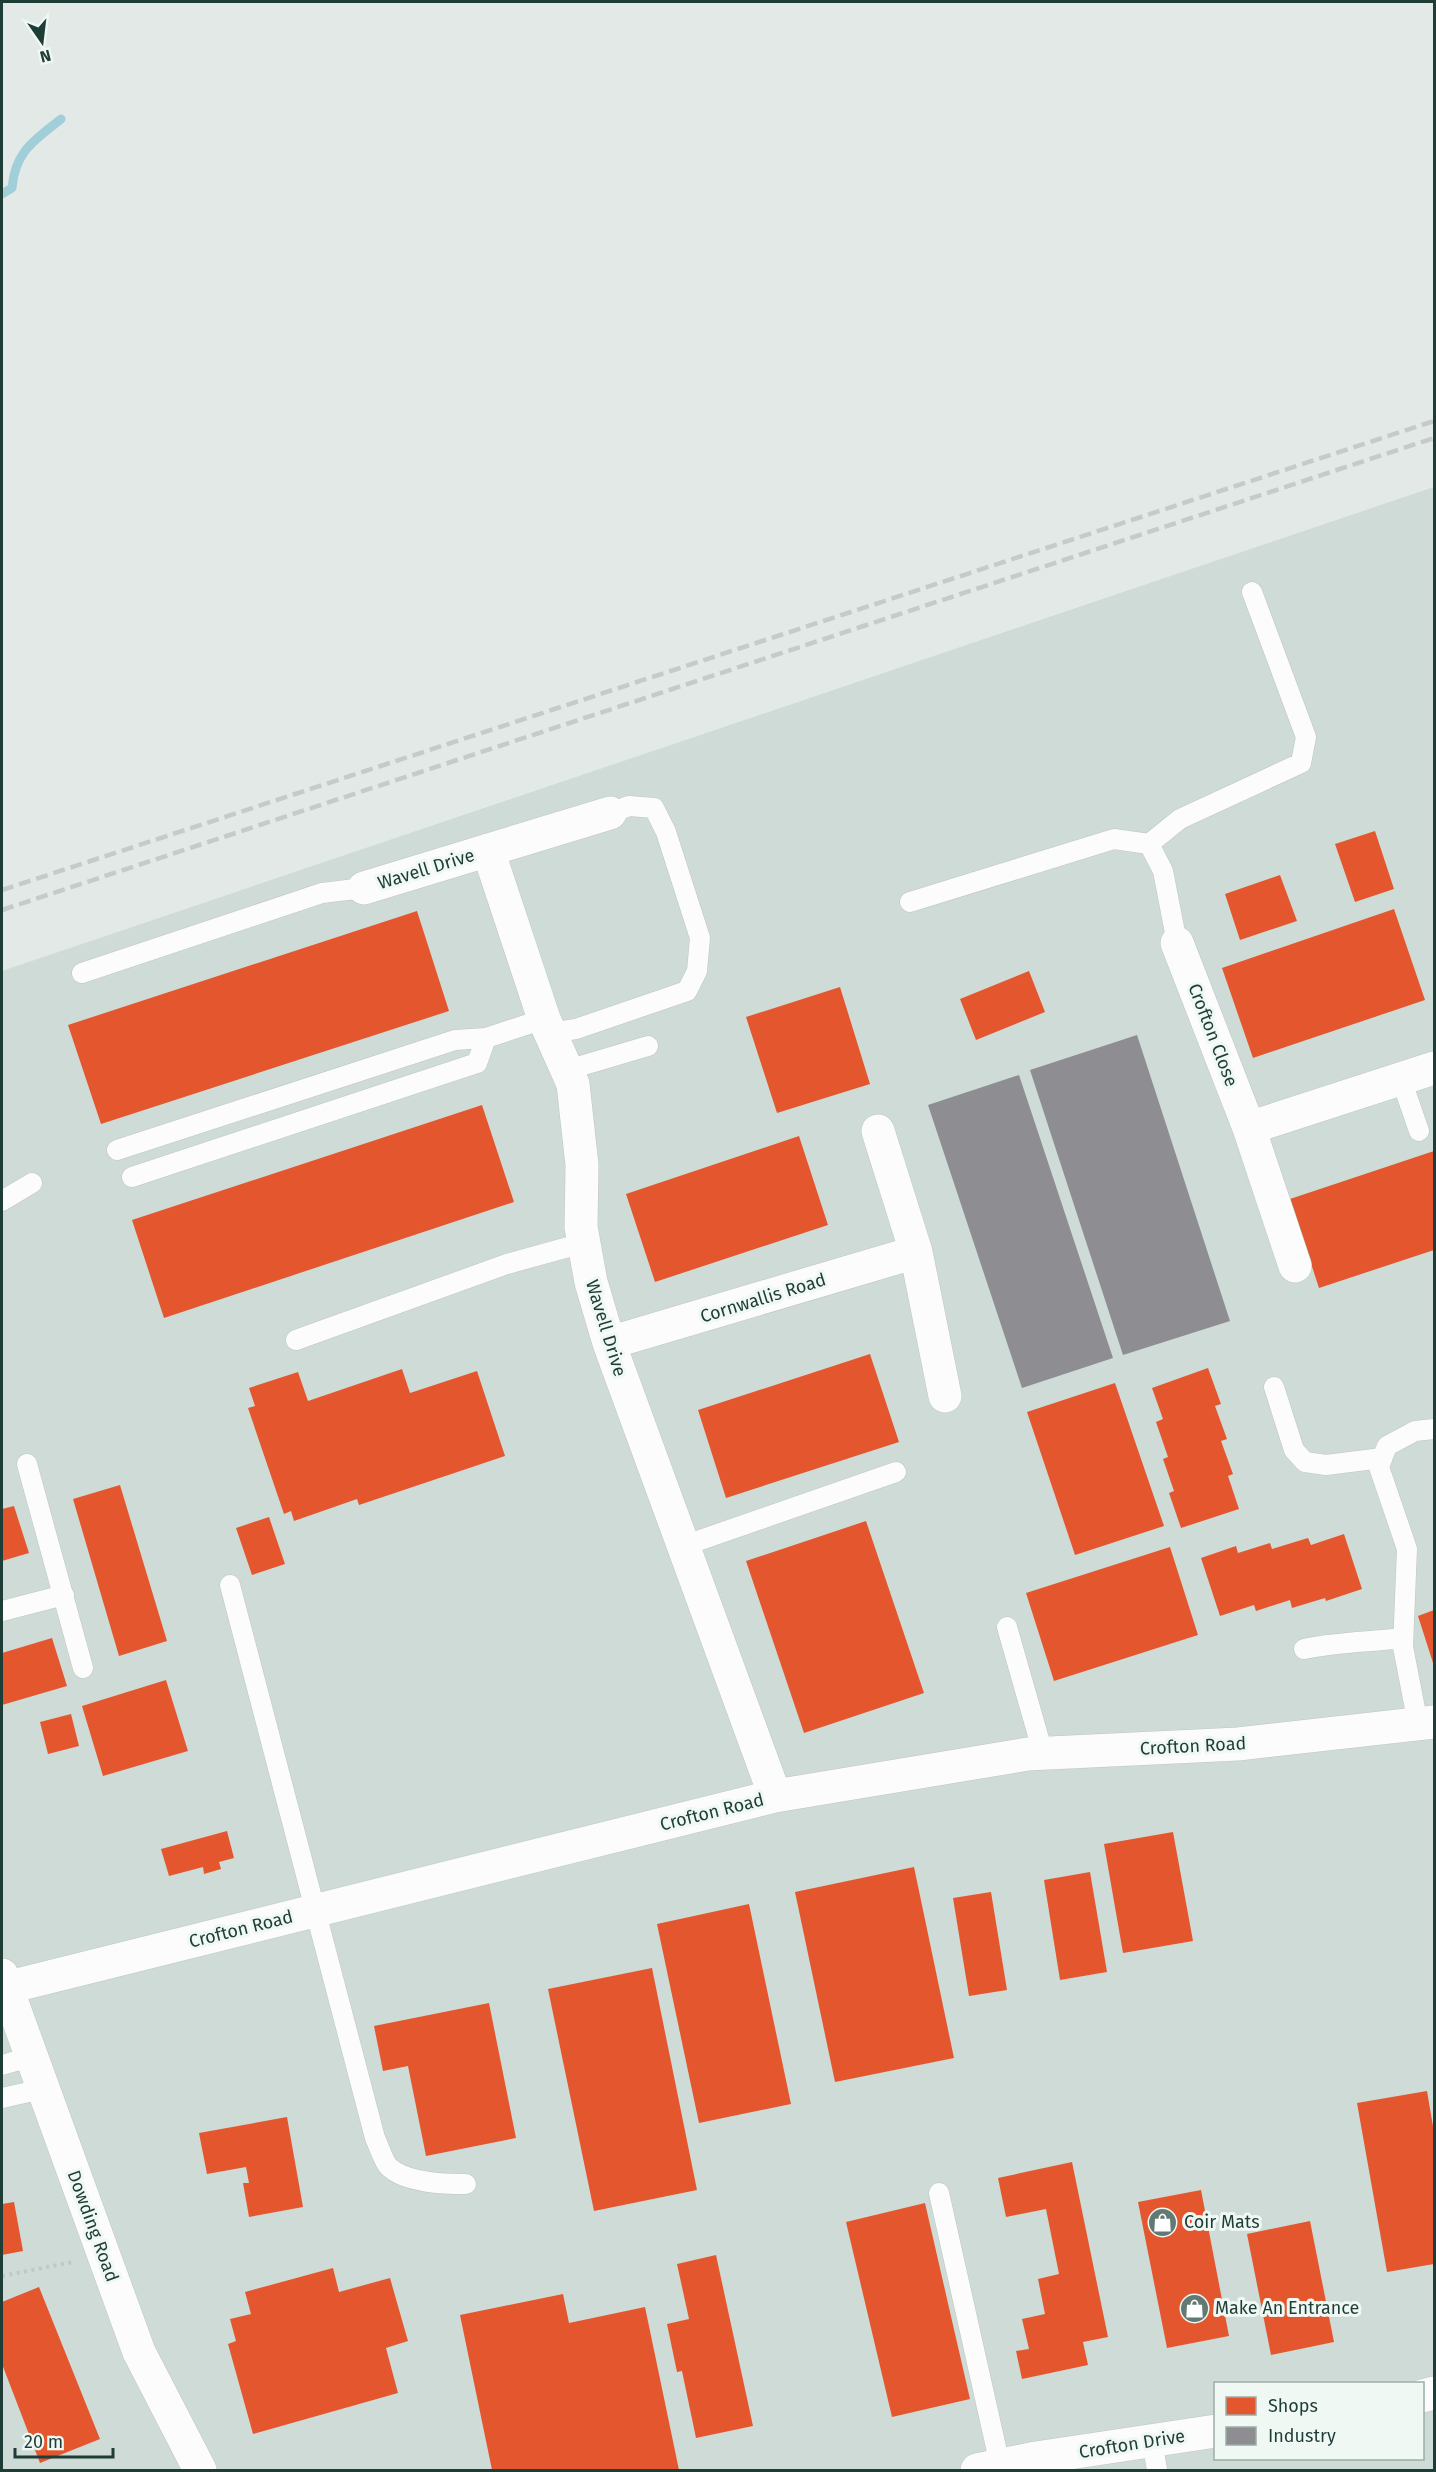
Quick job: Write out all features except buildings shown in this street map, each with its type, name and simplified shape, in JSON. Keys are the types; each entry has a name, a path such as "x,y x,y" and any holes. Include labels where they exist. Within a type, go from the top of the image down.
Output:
{"street":[{"name":"Wavell Drive","path":"364,888 609,813"},
{"name":"Wavell Drive","path":"488,850 547,1026 573,1083 582,1165 583,1243 591,1282 609,1343 776,1796"},
{"name":"Crofton Close","path":"1178,943 1249,1128 1296,1266"},
{"path":"1249,1128 1434,1068"},
{"path":"878,1131 916,1252 945,1396"},
{"name":"Cornwallis Road","path":"609,1343 916,1252"},
{"name":"Crofton Road","path":"3,1982 316,1910 776,1796 1043,1753 1238,1744 1426,1723"},
{"name":"Dowding Road","path":"3,1982 16,2061 42,2089 139,2352 200,2470"},
{"name":"Crofton Drive","path":"989,2468 1155,2455 1214,2431"}],"lane":[{"path":"910,902 1114,839 1149,844 1180,819 1301,763 1306,737 1252,592"},
{"path":"117,1150 455,1040 486,1038 547,1026 576,1029 687,992 697,971 700,938 666,832 654,808 629,806 609,813"},
{"path":"1149,844 1162,871 1178,943"},
{"path":"82,973 322,893 364,888"},
{"path":"132,1177 477,1063 486,1038"},
{"path":"567,1071 648,1046"},
{"path":"1401,1079 1419,1131"},
{"path":"2,1201 32,1183"},
{"path":"296,1340 507,1264 583,1243"},
{"path":"1274,1387 1294,1450 1305,1462 1326,1464 1383,1458"},
{"path":"1426,1723 1402,1647 1407,1549 1379,1467 1387,1446 1415,1431 1434,1429"},
{"path":"27,1464 83,1668"},
{"path":"683,1546 896,1472"},
{"path":"230,1585 375,2138 389,2167 408,2177 438,2184 466,2184"},
{"path":"2,1611 64,1595"},
{"path":"1007,1627 1043,1753"},
{"path":"1304,1649 1334,1643 1367,1643 1403,1638"},
{"path":"2,2098 42,2089"},
{"path":"939,2193 989,2468"}],"path":[{"path":"2,2276 104,2256"}],"shaded area":[{"path":"1434,487 1434,2470 2,2470 2,971"}],"waterway":[{"path":"2,194 12,188 17,165 22,155 43,133 61,119"}],"railway":[{"path":"2,890 1434,421"},
{"path":"2,910 1434,438"}],"place":[{"name":"Coir Mats","path":"1163,2222"},
{"name":"Make An Entrance","path":"1194,2308"}]}
